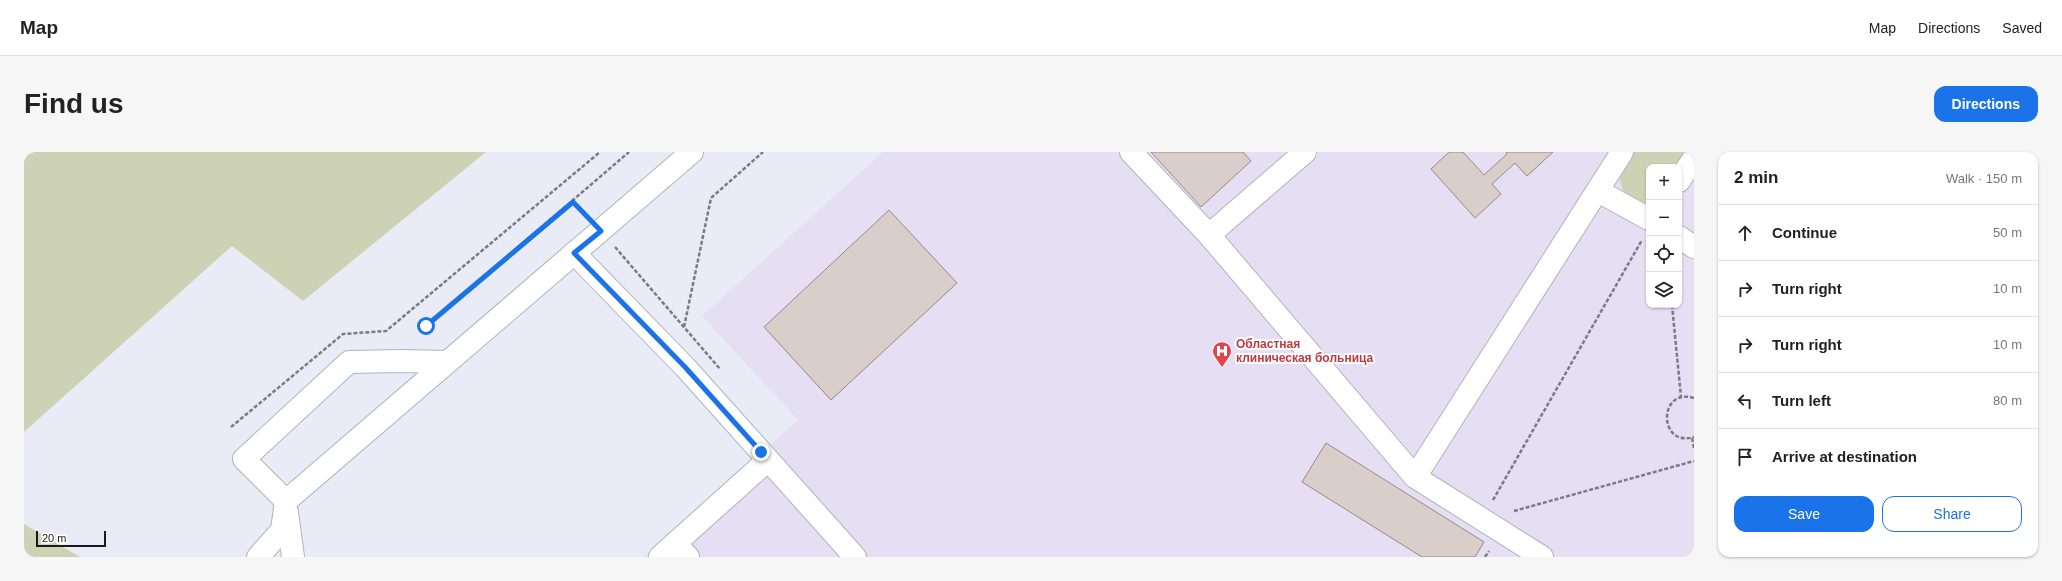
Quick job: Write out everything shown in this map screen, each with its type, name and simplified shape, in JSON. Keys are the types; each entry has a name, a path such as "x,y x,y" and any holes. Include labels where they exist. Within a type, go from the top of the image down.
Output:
{"street":[{"path":"258,557 282,530 286,501 692,152"},
{"path":"1130,152 1209,235 1415,477 1542,557"},
{"path":"1209,235 1305,152"},
{"path":"1415,477 1622,152"},
{"path":"1682,176 1694,158"},
{"path":"1598,191 1646,226"},
{"path":"1682,239 1694,247"},
{"path":"574,253 685,367 855,557"},
{"path":"293,557 286,501 244,459 349,362 447,362"},
{"path":"674,552 768,460"}],"path":[{"path":"231,427 343,334 386,332 600,152"},
{"path":"426,326 573,202 629,152"},
{"path":"684,327 711,198 763,152"},
{"path":"573,202 601,231 684,327 705,349"},
{"path":"1482,519 1646,229"},
{"path":"1672,308 1681,397"},
{"path":"1694,398 1681,397 1675,400 1668,409 1666,416 1668,425 1679,437 1693,438 1694,448"},
{"path":"1482,519 1694,461"}],"shaded area":[{"name":"Областная клиническая больница","path":"883,152 1694,152 1694,557 644,557 798,420 702,316"}],"green space":[{"path":"24,152 486,152 303,301 232,246 24,432"},
{"path":"1633,152 1689,152 1681,164 1646,164 1646,203 1632,199 1621,186 1621,174"},
{"path":"24,524 80,557 24,557"}],"building":[{"path":"1151,152 1243,152 1251,161 1201,207"},
{"path":"1449,152 1463,152 1484,175 1507,154 1506,152 1553,152 1527,176 1515,163 1492,184 1501,194 1475,218 1431,169"},
{"path":"889,210 957,283 831,400 764,327"},
{"path":"1326,443 1484,542 1475,557 1422,557 1302,482"}],"place":[{"name":"Областная клиническая больница","path":"1222,368"}],"route":[{"path":"426,326 573,202 601,231 574,253 685,367 761,452"}]}
